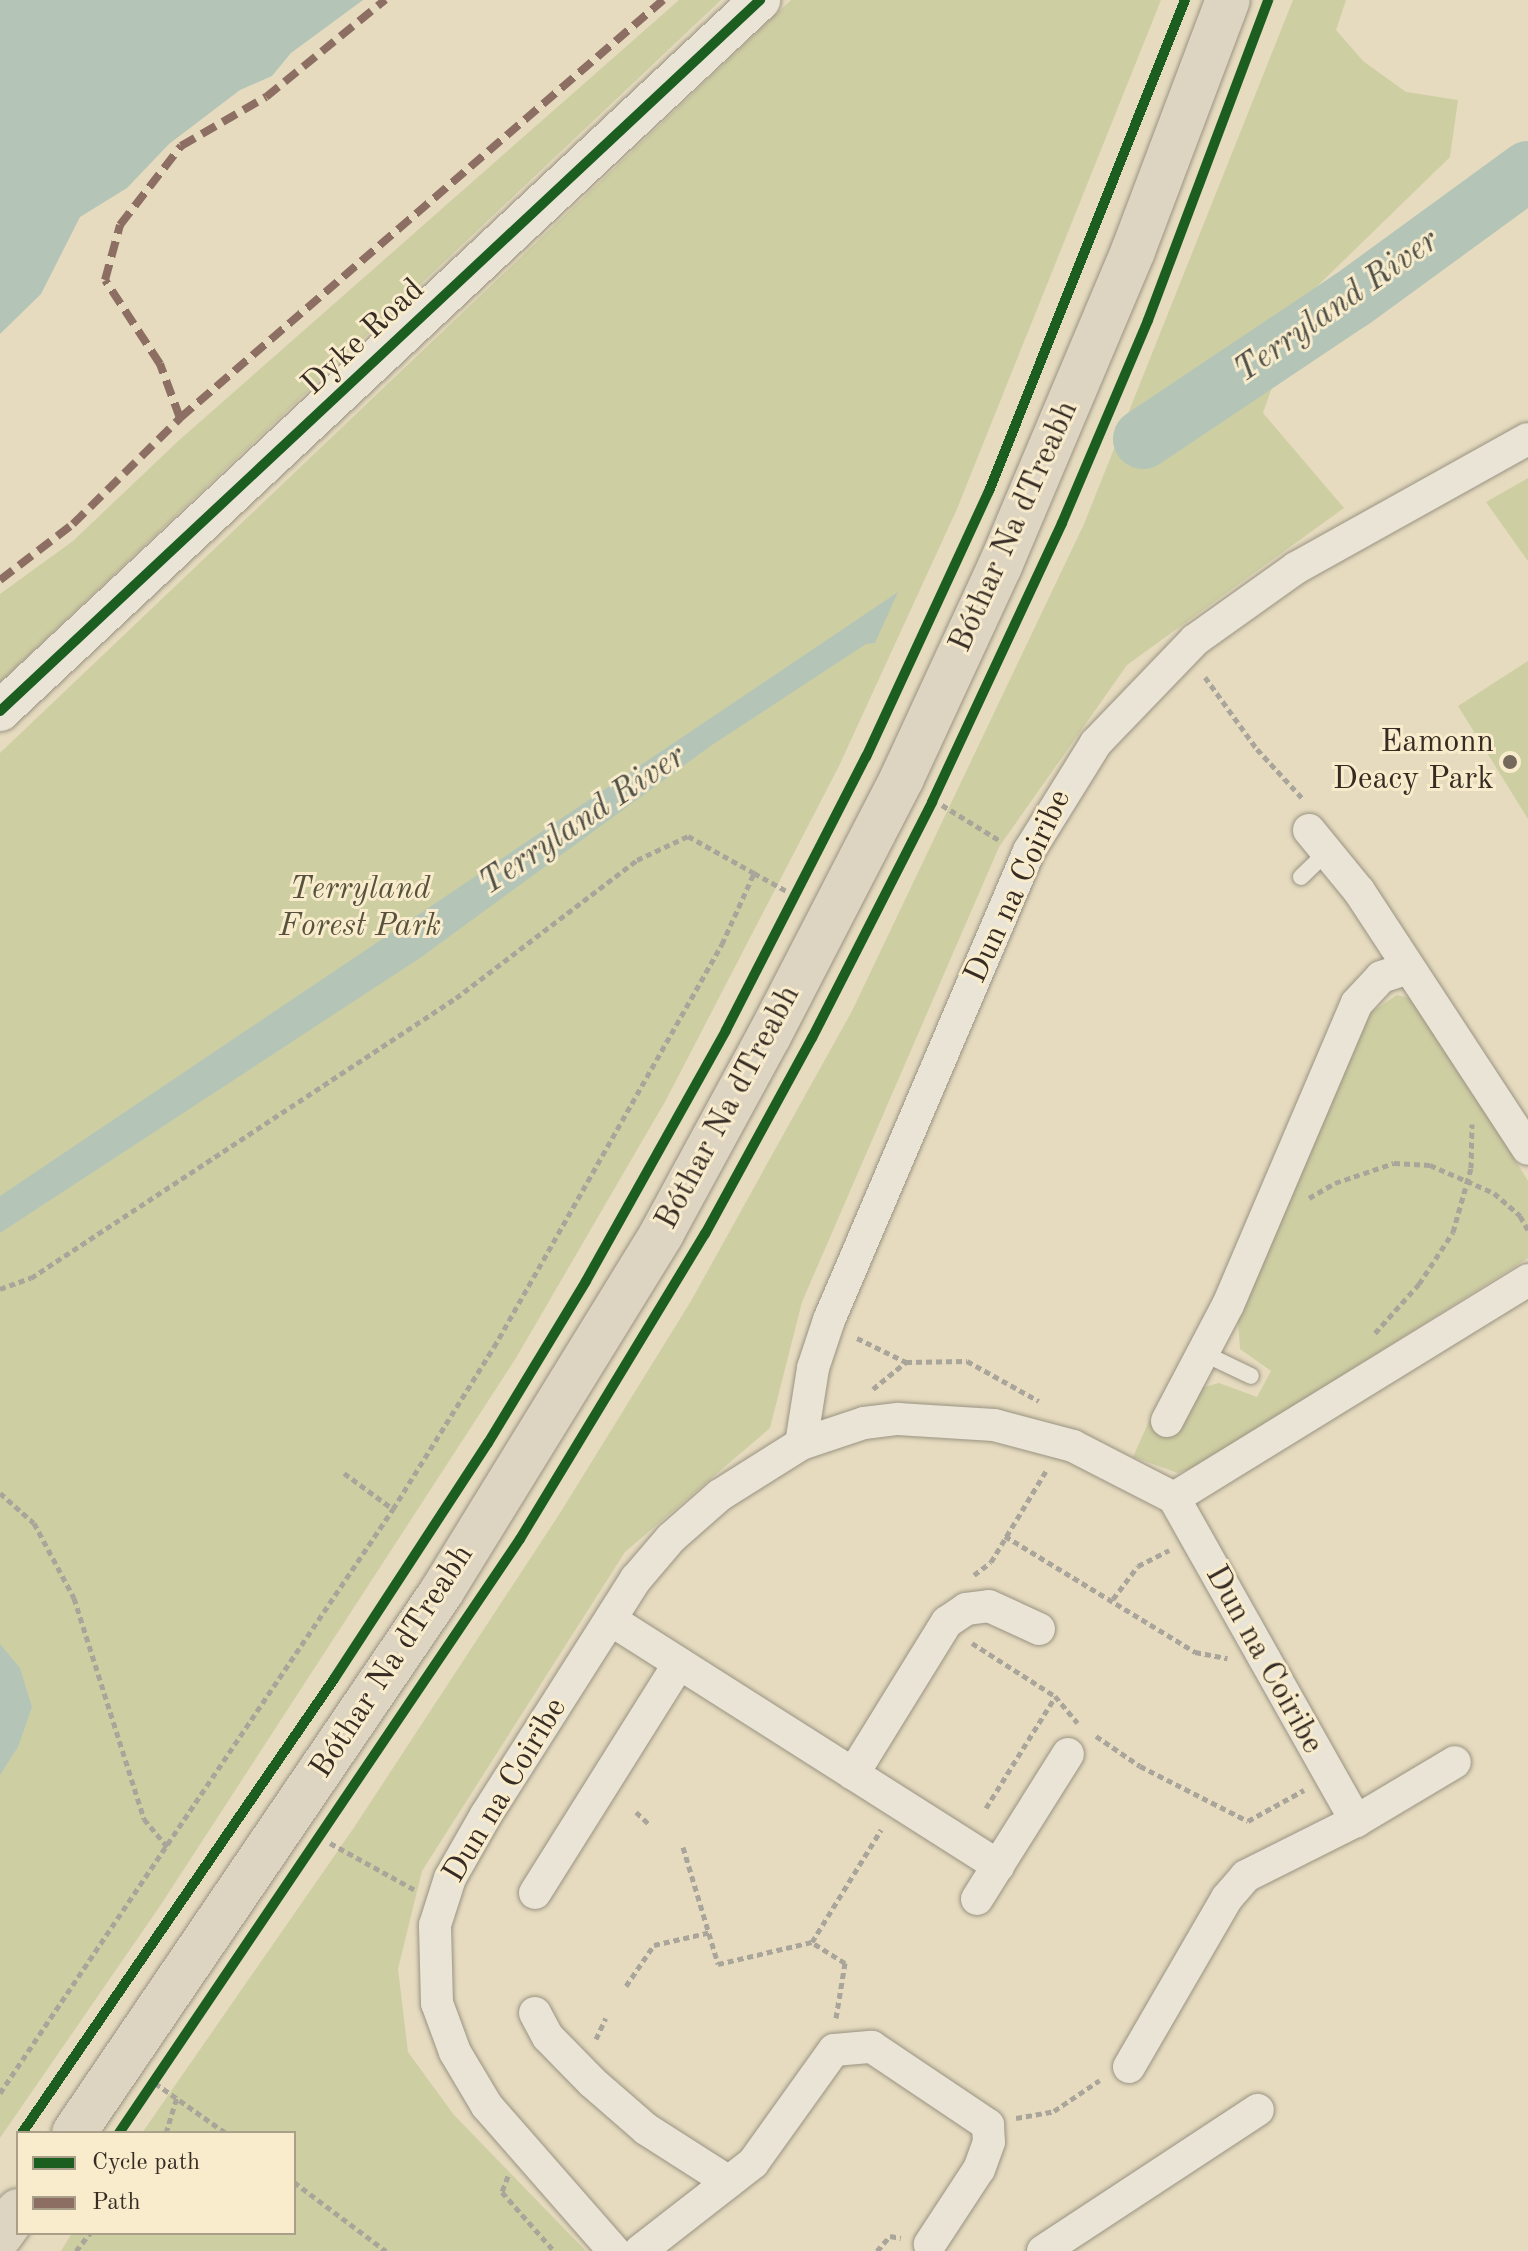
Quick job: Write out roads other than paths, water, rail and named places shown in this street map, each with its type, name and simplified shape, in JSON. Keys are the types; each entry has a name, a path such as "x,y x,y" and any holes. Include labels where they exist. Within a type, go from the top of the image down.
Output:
{"highway":[{"name":"Bóthar Na dTreabh","path":"75,2131 442,1591 654,1246 769,1036 902,778 1000,566 1133,251 1228,0"},
{"path":"0,2236 16,2214"}],"street":[{"name":"Dyke Road","path":"0,711 760,0"},
{"name":"Dun na Coiribe","path":"801,1444 813,1368 827,1329 1029,851 1096,743 1184,652 1296,568 1528,439"},
{"path":"1318,842 1359,891 1528,1149"},
{"path":"1167,1421 1268,1216 1357,1003 1381,977 1408,968"},
{"path":"1174,1498 1528,1280"},
{"name":"Dun na Coiribe","path":"614,2251 527,2155 471,2079 437,2003 435,1925 441,1902 486,1815 611,1620 671,1538 720,1495 801,1444 864,1423 898,1419 994,1425 1055,1441 1120,1467 1174,1498 1264,1664 1356,1821"},
{"path":"853,1774 947,1622 966,1609 989,1606 1039,1629"},
{"path":"611,1620 998,1866"},
{"path":"535,1893 679,1663"},
{"path":"977,1899 1068,1754"},
{"path":"1129,2067 1227,1898 1246,1876 1356,1821 1455,1762"},
{"path":"535,2013 581,2071 646,2129 729,2182"},
{"path":"640,2251 753,2163 834,2050 872,2047 988,2125 989,2142 979,2169 930,2244"},
{"path":"1043,2251 1258,2110"}],"lane":[{"path":"1301,877 1318,842"},
{"path":"1203,1353 1251,1376"}],"water":[{"path":"0,0 363,0 291,53 272,76 240,90 169,144 127,188 80,217 41,294 0,334"},
{"path":"898,592 875,643 866,644 712,745 420,958 0,1233 0,1196"},
{"path":"0,1644 20,1668 32,1707 18,1747 0,1775"}],"waterway":[{"name":"Terryland River","path":"1143,439 1351,300 1528,171"}],"place":[{"name":"Eamonn Deacy Park","path":"1510,762"}],"park label":[{"name":"Terryland Forest Park","path":"360,910"}]}
